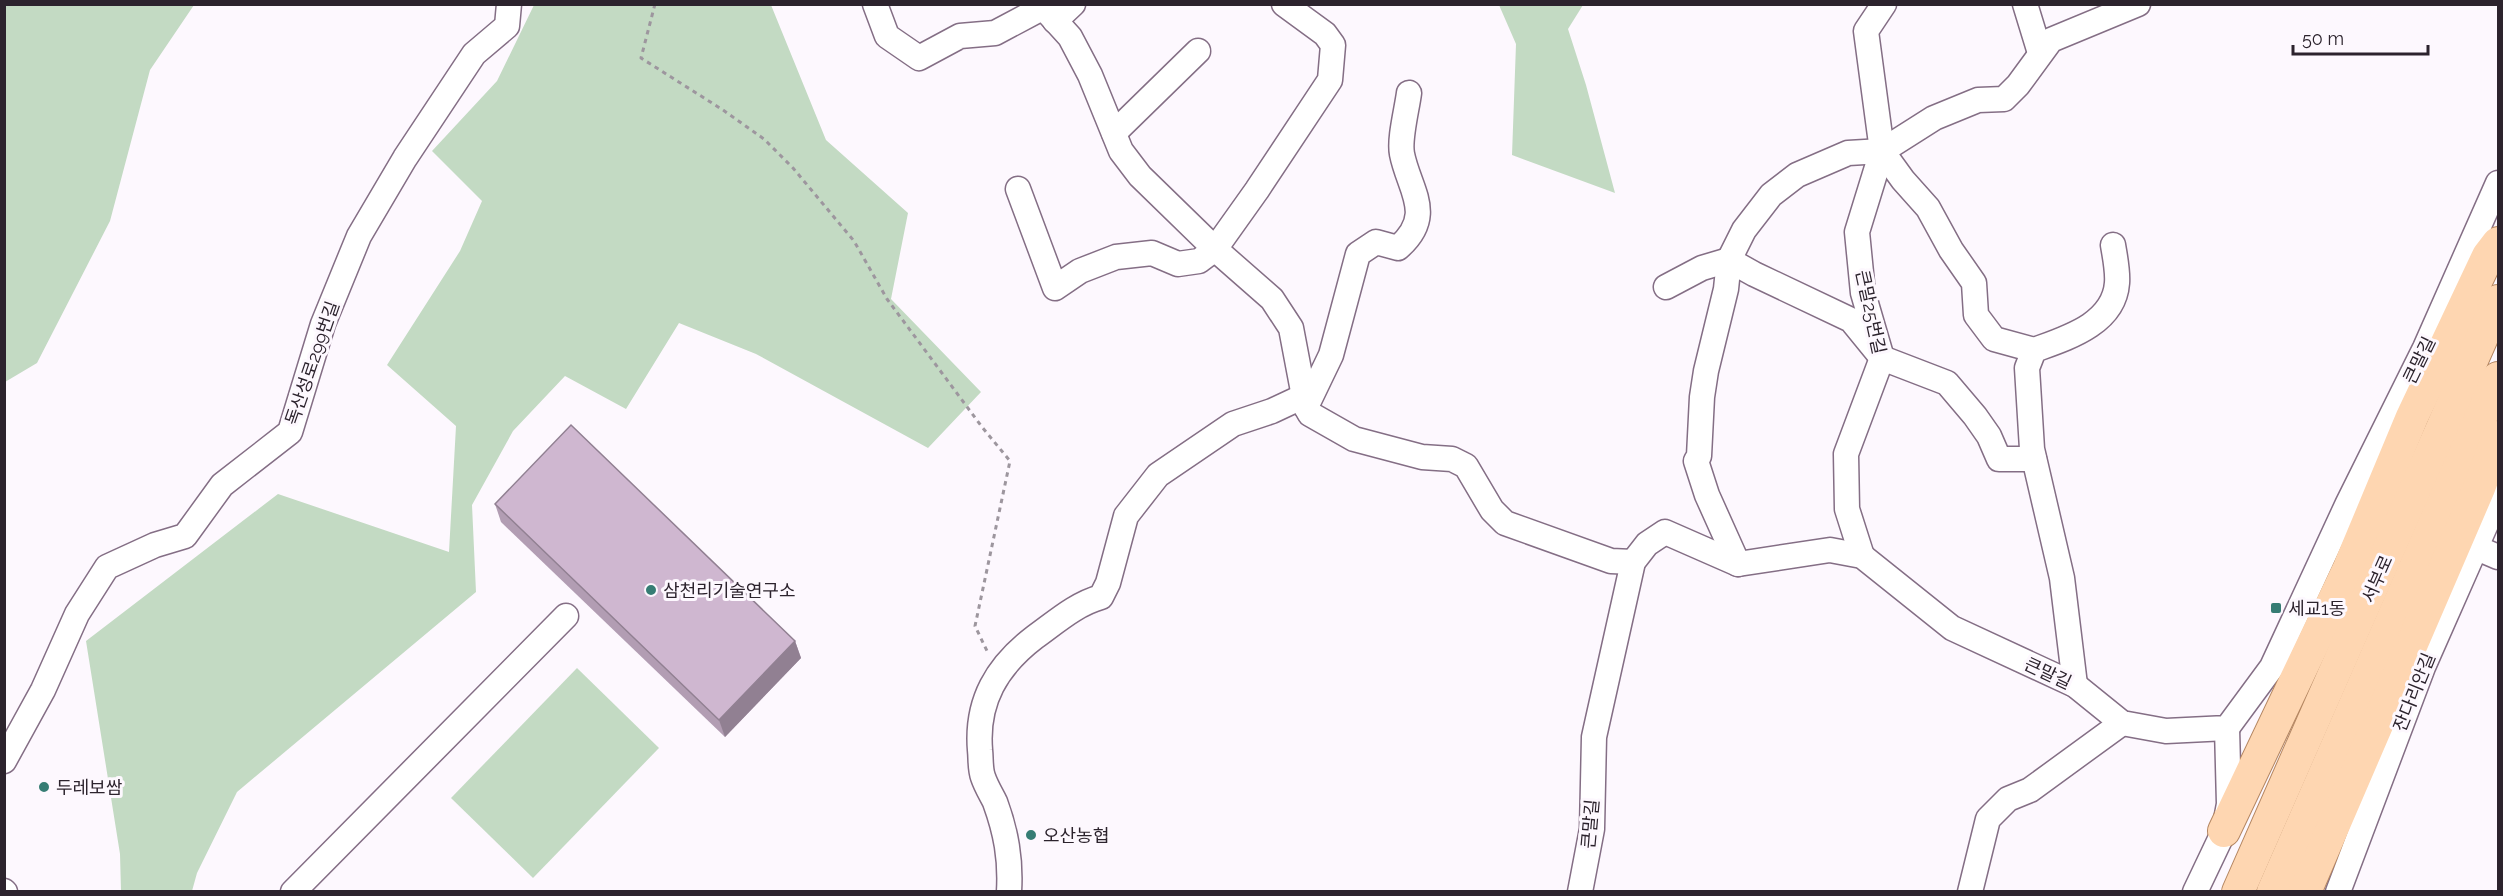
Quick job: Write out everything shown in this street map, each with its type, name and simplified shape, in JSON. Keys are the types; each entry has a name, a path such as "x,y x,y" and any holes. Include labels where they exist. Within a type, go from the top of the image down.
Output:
{"main road":[{"path":"2224,831 2349,568 2412,417 2488,256 2499,243"},
{"name":"서부로","path":"2238,890 2499,301"},
{"name":"서부로","path":"2272,891 2499,378"},
{"path":"2306,891 2480,488 2499,437"}],"street":[{"name":"독산성로299번길","path":"4,761 43,690 77,614 107,567 155,545 185,536 222,485 290,432 323,324 359,236 405,158 474,54 507,26 509,4"},
{"path":"875,4 887,36 919,58 960,36 995,33 1046,11 1073,4"},
{"path":"1018,189 1055,288 1080,271 1116,257 1152,253 1178,264 1199,261 1215,249 1257,190 1329,80 1333,45 1325,34 1284,4"},
{"path":"1884,4 1866,31 1882,151 1903,180 1928,208 1951,250 1974,283 1976,315 1994,339 2034,350 2088,328 2113,303 2118,282 2113,245"},
{"path":"2025,4 2040,53"},
{"path":"1738,564 1707,495 1696,461 1699,456 1701,397 1726,289 1729,260 1744,230 1771,195 1797,175 1848,153 1882,151 1935,118 1978,100 2004,99 2018,85 2051,40 2138,4"},
{"path":"1046,11 1070,37 1090,75 1121,151 1140,176 1215,249 1272,299 1291,328 1305,401 1310,414 1354,439 1422,457 1452,459 1466,466 1492,510 1505,523 1611,561 1633,562"},
{"path":"1114,133 1198,51"},
{"path":"1009,891 1011,863 1005,832 982,776 979,742 983,709 998,674 1014,653 1057,620 1087,601 1101,597 1108,583 1126,516 1158,475 1233,424 1305,401 1331,355 1358,254 1376,242 1398,248 1410,238 1414,227 1419,210 1414,187 1401,152 1409,93"},
{"name":"큰말25번길","path":"1862,556 1847,509 1846,454 1882,358 1863,293 1857,232 1882,151"},
{"name":"큰말길","path":"1580,891 1592,830 1594,737 1633,562 1647,544 1665,532 1738,564 1830,550 1862,556 1952,628 2075,685 2122,723 2166,731 2227,728 2272,667 2348,503 2405,403 2425,348 2499,183"},
{"path":"1666,287 1702,268 1729,260 1851,320 1882,358 1947,383 1989,436 1999,459 2034,459"},
{"path":"2034,350 2027,368 2034,459 2062,578 2075,685"},
{"name":"잔다리안길","path":"2338,891 2423,667 2488,552 2499,497"},
{"path":"293,891 566,616"},
{"path":"1970,891 1988,819 2008,799 2030,789 2122,723"},
{"path":"2195,891 2224,831 2229,804 2227,728"}],"path":[{"path":"655,4 641,58 764,139 793,168 854,241 887,298 982,427 1010,461 975,626 998,674"}],"green space":[{"path":"4,5 194,5 150,70 110,221 37,363 5,382"},
{"path":"534,5 771,5 826,140 908,213 891,299 981,392 928,448 756,354 679,323 626,409 565,376 513,431 472,505 476,592 237,792 197,873 192,891 121,891 120,854 86,641 278,494 449,552 456,426 387,365 460,251 482,201 432,151 497,81"},
{"path":"1499,5 1583,5 1568,29 1586,85 1615,193 1512,155 1516,44"},
{"path":"577,668 659,748 533,878 451,798"}],"building":[{"name":"삼천리기술연구소","path":"571,425 795,641 719,720 495,504"}],"place":[{"name":"삼천리기술연구소","path":"651,590"},
{"name":"세교1동","path":"2276,608"},
{"name":"두레보쌈","path":"44,787"},
{"name":"오산농협","path":"1031,835"}]}
